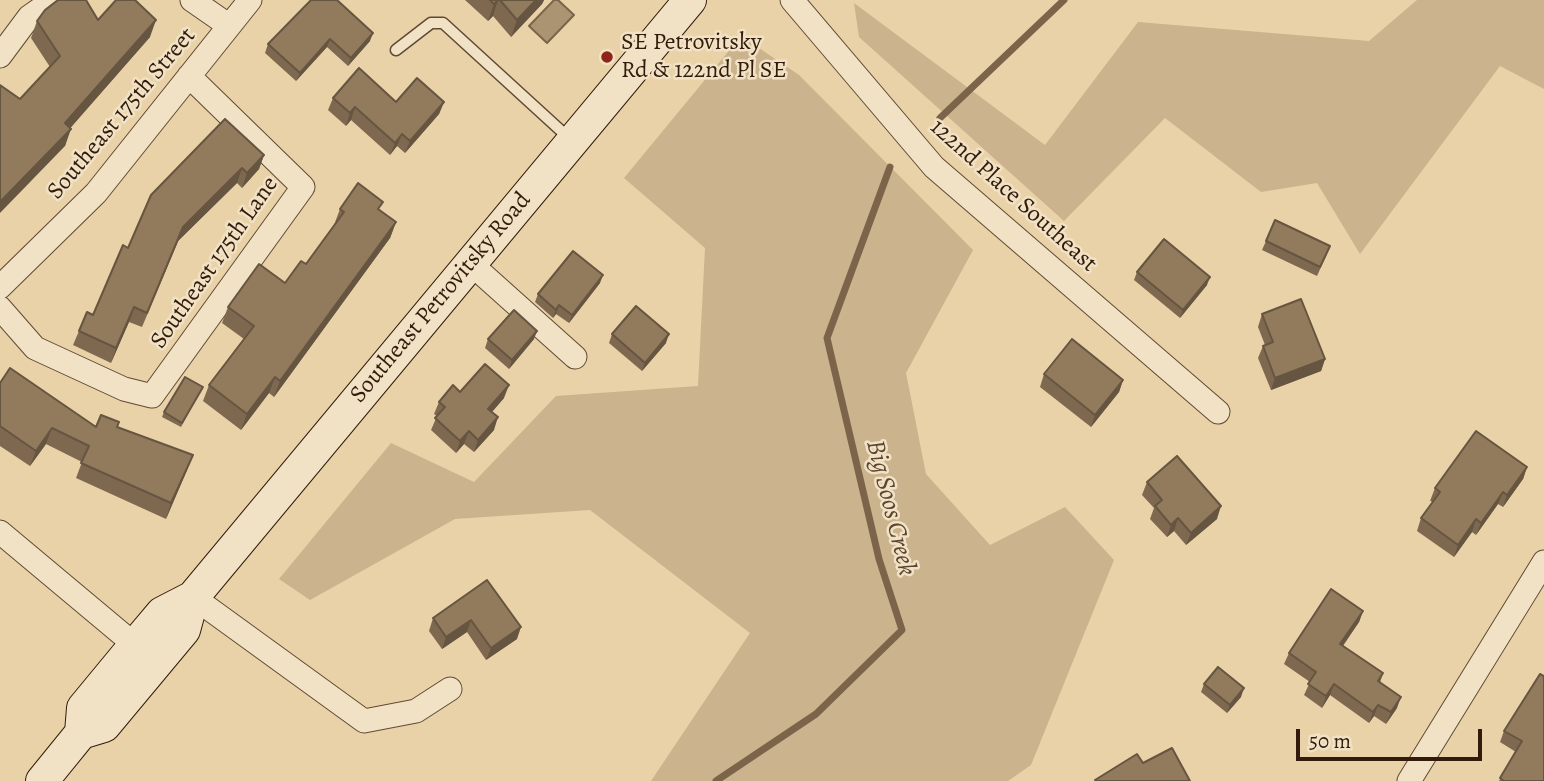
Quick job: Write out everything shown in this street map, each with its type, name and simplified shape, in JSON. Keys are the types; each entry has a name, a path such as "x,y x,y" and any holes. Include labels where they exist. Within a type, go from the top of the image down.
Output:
{"main road":[{"name":"Southeast Petrovitsky Road","path":"81,733 83,708 135,645 162,613 193,597 691,0"},
{"name":"Southeast Petrovitsky Road","path":"42,781 81,733 104,726 184,630 193,597"}],"street":[{"path":"0,56 29,17 53,0"},
{"path":"192,0 228,25"},
{"name":"Southeast 175th Street","path":"0,287 96,193 250,0"},
{"name":"122nd Place Southeast","path":"792,0 934,167 1218,412"},
{"name":"Southeast 175th Lane","path":"0,308 35,348 124,389 152,396 303,187 189,76"},
{"path":"470,263 575,357"},
{"path":"0,532 135,645"},
{"path":"1409,781 1544,562"},
{"path":"193,597 364,721 416,711 450,689"}],"lane":[{"path":"396,50 431,23 443,23 572,141"}],"shaded area":[{"path":"554,0 558,0 574,15 547,43 529,26"},
{"path":"1417,0 1544,0 1544,89 1500,66 1360,254 1317,183 1261,192 1165,118 1064,221 859,37 854,3 1045,145 1138,22 1369,41"},
{"path":"741,36 799,75 973,250 906,373 926,474 990,545 1065,507 1114,560 1031,765 1008,781 651,781 750,633 590,510 455,519 310,600 279,579 391,443 474,482 556,396 698,386 705,248 624,178"}],"building":[{"path":"58,0 86,0 98,20 116,0 135,0 156,20 65,123 71,129 0,202 0,85 20,99 60,56 37,21 45,10"},
{"path":"311,0 337,0 373,33 351,58 330,39 300,73 268,44"},
{"path":"500,0 536,0 517,20"},
{"path":"359,68 396,102 417,78 444,102 410,141 402,134 395,143 355,107 350,113 333,98"},
{"path":"225,119 264,155 247,173 242,168 183,227 147,313 134,307 116,348 79,331 87,312 93,315 123,245 128,248 151,195"},
{"path":"358,183 383,202 378,209 396,222 280,381 275,377 247,414 209,385 254,326 228,307 259,264 285,283 301,261 306,264 344,212 340,209"},
{"path":"1275,220 1330,246 1320,267 1266,241"},
{"path":"1164,239 1210,277 1183,310 1137,272"},
{"path":"573,251 603,275 572,315 559,305 556,310 538,294"},
{"path":"1301,299 1325,359 1275,378 1263,346 1273,342 1262,314"},
{"path":"636,306 669,334 645,363 612,334"},
{"path":"514,310 537,331 512,360 488,339"},
{"path":"1072,339 1123,380 1095,415 1044,374"},
{"path":"485,364 509,385 488,409 498,417 478,440 469,431 460,441 435,418 445,407 439,402 453,385 460,392"},
{"path":"10,368 96,427 101,415 119,422 117,427 193,455 171,503 81,463 89,446 52,428 36,451 0,426 0,383"},
{"path":"185,377 203,387 182,423 164,412"},
{"path":"1476,431 1527,467 1507,495 1503,492 1481,523 1476,519 1458,545 1421,518 1440,492 1435,488"},
{"path":"1177,456 1221,506 1191,533 1178,518 1171,525 1155,506 1162,500 1147,482"},
{"path":"487,580 521,627 491,648 471,620 446,637 433,618"},
{"path":"1331,589 1363,611 1340,644 1383,673 1378,681 1401,697 1391,712 1378,705 1373,712 1334,684 1326,696 1308,684 1316,672 1289,653"},
{"path":"1218,667 1244,688 1230,705 1204,684"},
{"path":"1540,674 1544,676 1544,781 1504,781 1500,778 1522,741 1504,731"},
{"path":"1172,748 1190,781 1095,780 1137,754 1143,763"}],"waterway":[{"name":"Big Soos Creek","path":"940,118 1064,0"},
{"name":"Big Soos Creek","path":"716,781 816,714 902,630 879,559 827,338 890,167"}],"place":[{"name":"SE Petrovitsky Rd & 122nd Pl SE","path":"607,57"}]}
